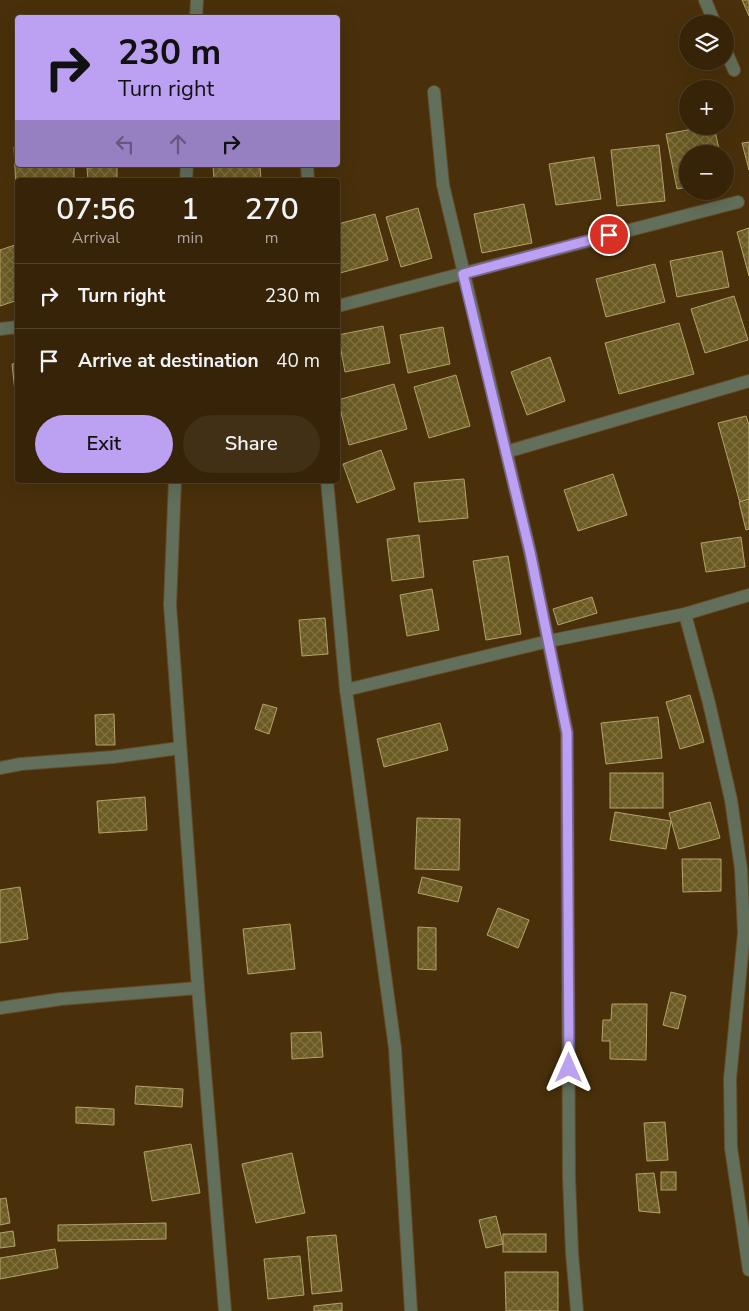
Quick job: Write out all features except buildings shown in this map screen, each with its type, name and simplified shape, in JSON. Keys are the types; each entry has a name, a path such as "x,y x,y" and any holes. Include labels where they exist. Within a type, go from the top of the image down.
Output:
{"street":[{"path":"196,15 197,0"},
{"path":"705,0 711,15"},
{"path":"434,92 443,184 530,552 567,733 569,1178 572,1253 577,1311"},
{"path":"340,305 738,202"},
{"path":"0,329 15,327"},
{"path":"506,452 749,381"},
{"path":"175,483 170,605 198,988 225,1311"},
{"path":"327,483 346,690 395,1048 412,1311"},
{"path":"346,690 549,641 685,614 749,595"},
{"path":"685,614 732,800 741,869 744,933 730,1079 731,1148 745,1221 749,1270"},
{"path":"0,768 21,764 113,757 180,748"},
{"path":"0,1008 62,999 198,988"}],"route":[{"path":"569,1068 567,733 530,552 463,274 609,235"}]}
